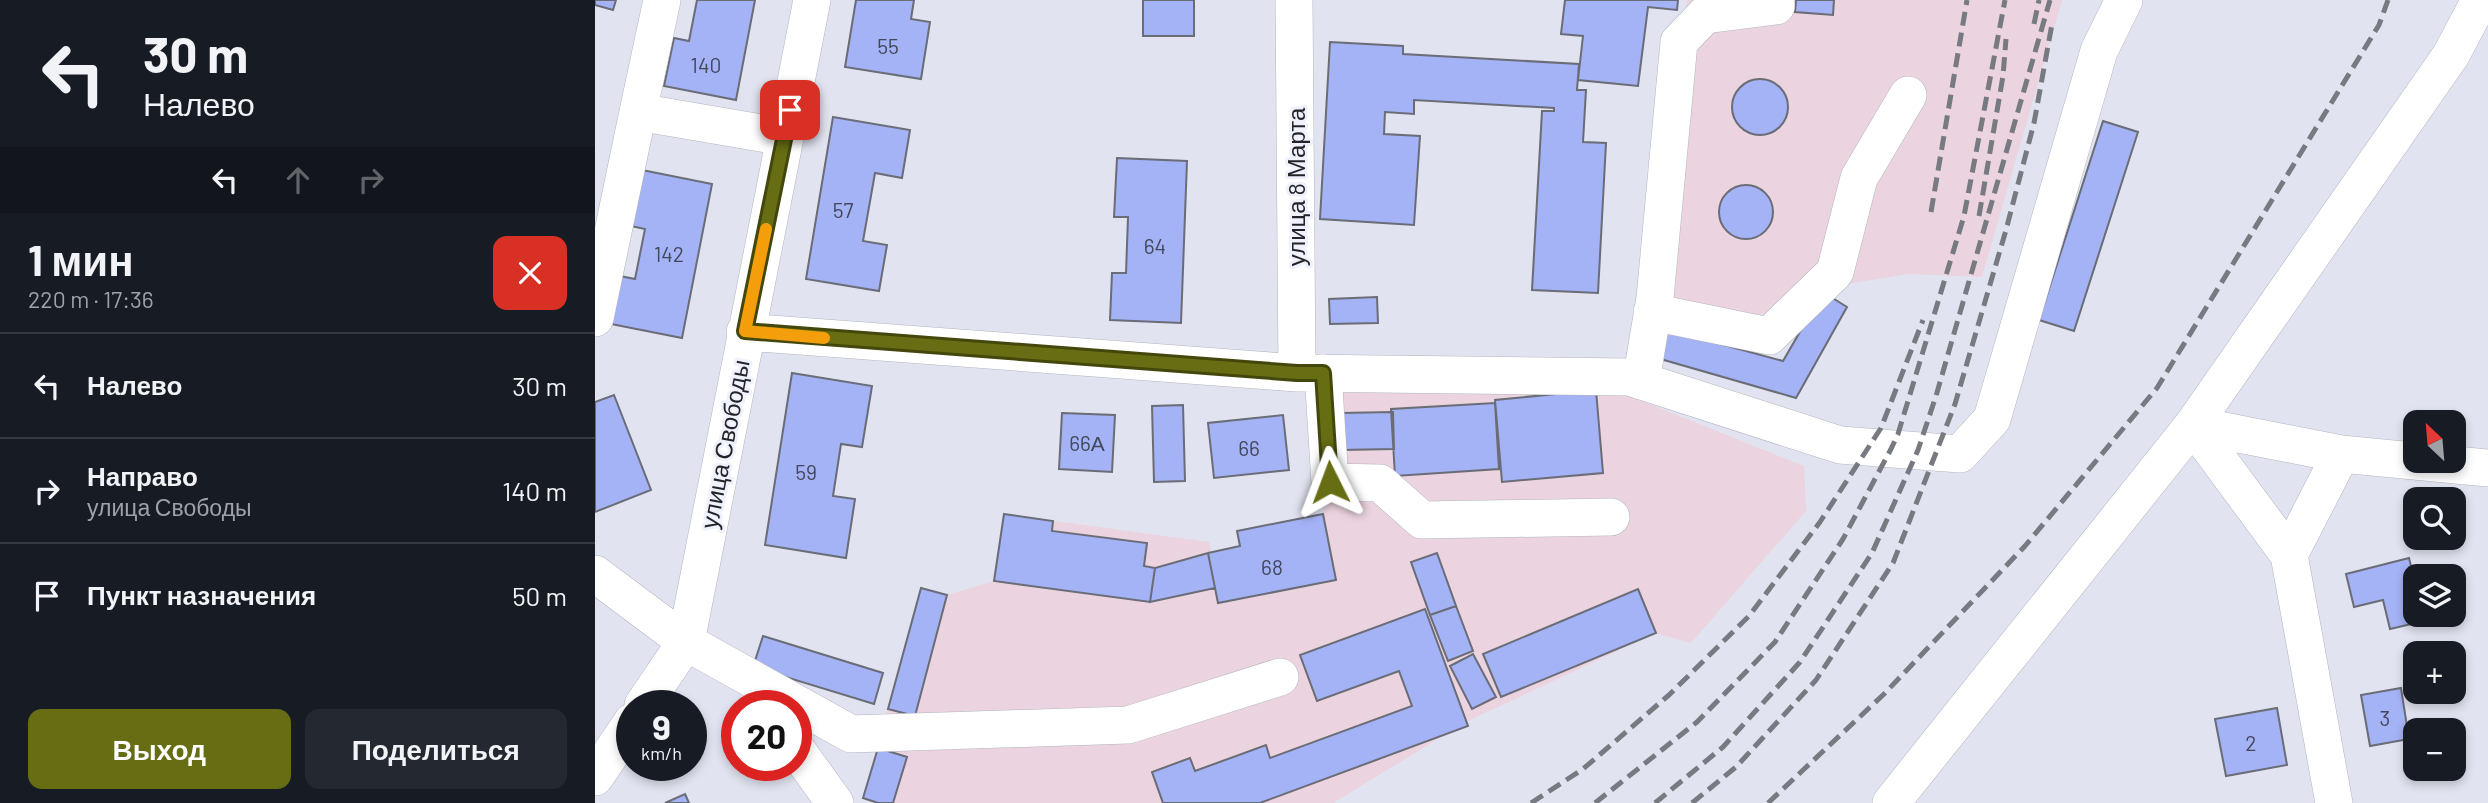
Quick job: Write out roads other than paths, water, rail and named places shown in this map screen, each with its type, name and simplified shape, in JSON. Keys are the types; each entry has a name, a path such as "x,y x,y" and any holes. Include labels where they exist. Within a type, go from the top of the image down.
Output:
{"street":[{"path":"595,318 661,0"},
{"name":"улица Свободы","path":"686,642 812,0"},
{"name":"улица 8 Марта","path":"1294,0 1310,373 1330,482 1380,483 1422,520 1611,517"},
{"path":"1641,381 1652,312 1679,42 1705,15 1776,6 1776,0"},
{"path":"745,331 1310,373 1629,377 1840,445 1961,454 1992,419 2099,51 2124,0"},
{"path":"1891,803 2193,425 2451,55 2480,0"},
{"path":"1652,312 1769,336 1835,272 1859,178 1908,95"},
{"path":"638,112 784,137"},
{"path":"2193,425 2341,454 2488,468"},
{"path":"2193,425 2290,555 2334,803"},
{"path":"2290,555 2341,454"},
{"path":"595,574 686,642 851,734 1128,725 1280,677"},
{"path":"653,690 686,642"},
{"path":"741,672 754,690"},
{"path":"595,777 616,746"},
{"path":"812,771 835,803"}],"railway":[{"path":"1931,212 1967,0"},
{"path":"1595,803 1697,722 1775,642 1843,539 1891,449 1898,434 1964,216 2005,0"},
{"path":"2034,24 2039,0"},
{"path":"1655,803 1723,747 1800,662 1872,553 1918,450 1936,396 2050,0"},
{"path":"1768,803 1884,694 2025,546 2157,388 2379,25 2388,0"},
{"path":"1692,803 1736,767 1816,680 1893,563 1955,404 2034,123 2052,24"},
{"path":"1979,216 2003,76 2006,39"},
{"path":"1531,803 1583,769 1669,695 1749,616 1820,522 1881,428 1923,320"}]}
